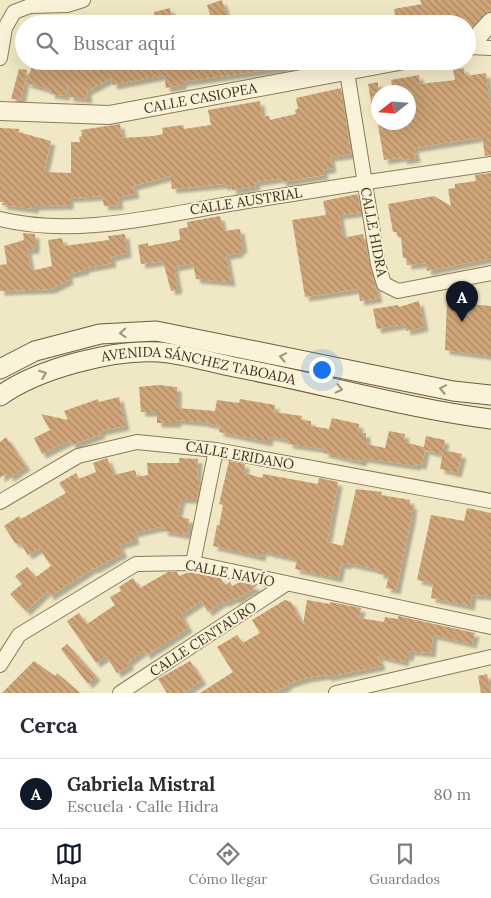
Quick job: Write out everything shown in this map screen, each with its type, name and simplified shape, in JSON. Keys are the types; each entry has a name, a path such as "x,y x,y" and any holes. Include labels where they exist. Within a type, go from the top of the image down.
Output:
{"main road":[{"name":"AVENIDA SÁNCHEZ TABOADA","path":"0,369 34,351 100,334 156,331 452,391 491,395"},
{"name":"AVENIDA SÁNCHEZ TABOADA","path":"0,396 42,373 103,356 159,352 277,375 449,414 491,418"}],"street":[{"path":"0,58 5,28 14,12 30,6 67,5 84,0"},
{"path":"476,39 491,22"},
{"path":"476,47 491,48"},
{"name":"CALLE CASIOPEA","path":"0,111 109,115 356,70"},
{"name":"CALLE HIDRA","path":"347,72 378,264 384,284 398,291 491,273"},
{"name":"CALLE AUSTRIAL","path":"0,219 15,223 90,226 491,164"},
{"name":"CALLE ERIDANO","path":"0,502 78,456 137,442 216,450 491,501"},
{"path":"193,563 216,450"},
{"name":"CALLE NAVÍO","path":"0,665 20,635 136,564 193,563 491,628"},
{"name":"CALLE CENTAURO","path":"120,693 286,584"},
{"path":"336,693 491,657"}],"building":[{"path":"222,0 226,15 210,15 207,5"},
{"path":"420,0 491,0 491,9 476,23 476,15 395,15 394,9 422,4"},
{"path":"170,8 171,15 154,15 154,12"},
{"path":"19,70 27,70 21,100 11,99"},
{"path":"31,70 268,70 182,82 182,85 166,88 164,75 113,85 111,78 87,91 88,99 69,97 69,84 65,96 50,94 51,90 26,83"},
{"path":"453,70 464,70 465,76 486,73 491,110 491,155 485,156 482,137 414,148 416,158 403,160 402,157 384,160 379,130 416,130 416,85 392,85 391,80 419,75 420,84 455,80"},
{"path":"378,82 378,85 371,85 371,101 368,84"},
{"path":"341,88 351,154 330,157 332,168 323,170 324,175 282,182 281,178 255,182 256,186 232,190 231,185 223,186 223,184 172,189 170,176 133,186 135,194 118,197 119,205 104,206 102,196 69,198 69,205 34,206 34,209 2,205 3,202 0,202 0,128 20,129 18,132 51,141 44,172 71,173 71,142 80,142 81,130 120,124 122,138 154,136 163,134 162,128 183,125 184,129 211,125 208,110 260,101 262,117 269,116 270,120 296,114 295,110 298,109 296,98"},
{"path":"491,173 491,258 427,271 426,263 407,265 406,258 403,258 401,237 398,237 397,232 393,232 388,204 434,196 451,206 448,189 455,188 455,184 476,181 475,175"},
{"path":"358,194 361,212 339,215 343,238 363,234 378,298 360,301 358,289 305,297 292,220 326,215 323,201"},
{"path":"220,216 223,231 240,229 243,249 239,250 239,253 226,255 231,282 196,279 193,263 174,267 178,289 171,291 163,261 141,264 138,245 148,243 148,246 180,240 179,229 188,227 187,222"},
{"path":"23,233 35,234 35,249 27,250 31,271 52,266 48,240 62,238 64,246 109,240 108,236 125,234 127,253 111,257 112,263 85,268 85,270 68,274 69,280 51,289 0,291 0,265 7,264 4,246 24,240"},
{"path":"419,301 424,327 406,331 405,324 377,329 373,309 398,305 399,307"},
{"path":"447,302 491,306 491,356 445,350"},
{"path":"158,385 177,387 177,408 215,411 217,400 239,403 240,399 275,405 274,412 302,416 301,420 311,421 311,426 329,429 332,418 359,424 358,433 366,433 366,444 385,448 389,431 405,434 404,442 424,447 426,436 445,440 442,454 425,450 422,465 417,464 416,466 363,458 362,462 324,453 324,449 288,444 289,440 269,436 268,442 219,432 220,426 201,422 177,420 177,423 157,423 157,412 141,412 139,387"},
{"path":"119,397 125,426 100,431 101,434 72,445 70,440 42,454 34,438 50,430 41,414 68,420 64,411 98,399 99,402"},
{"path":"6,437 26,466 10,477 7,473 0,478 0,442"},
{"path":"443,450 462,454 457,473 440,469"},
{"path":"107,458 114,475 135,470 137,477 148,475 147,463 179,463 179,458 198,459 197,478 201,477 197,499 181,499 177,516 189,519 187,535 163,531 164,526 133,533 135,540 119,545 123,553 93,568 50,596 47,591 26,611 10,594 22,584 15,576 27,567 36,577 51,566 39,548 28,555 20,543 15,543 4,526 19,516 21,519 66,493 59,483 76,473 79,479 96,472 93,463"},
{"path":"229,461 245,464 244,473 262,478 263,474 318,484 319,478 338,482 327,542 343,546 356,489 382,492 381,495 410,500 410,505 413,505 411,519 396,590 386,588 389,575 379,574 379,570 347,563 347,565 341,564 338,578 295,569 297,559 262,551 261,557 213,546 223,505 219,504"},
{"path":"467,508 491,513 491,596 472,595 470,606 431,598 433,583 417,580 431,515 464,521"},
{"path":"168,572 177,572 179,576 189,572 220,578 225,585 230,582 232,586 240,582 257,586 235,600 234,598 224,603 223,601 208,612 201,601 181,614 188,628 146,655 144,650 128,662 130,665 117,673 106,656 96,663 67,621 79,613 87,624 115,605 110,597 121,591 119,587 133,578 140,588"},
{"path":"285,600 291,602 303,625 307,600 361,608 359,618 384,622 385,617 398,619 398,616 475,633 472,644 433,635 431,653 410,651 409,657 405,656 404,662 378,656 381,666 327,677 326,675 306,678 287,684 287,686 271,693 200,693 233,672 217,647 237,635 243,643 260,633 252,620"},
{"path":"67,644 96,676 88,684 61,649"},
{"path":"34,661 55,676 57,673 80,693 2,693"},
{"path":"190,661 202,680 184,693 167,693 158,679"},
{"path":"487,674 491,693 481,693 478,676"}],"place":[{"name":"Gabriela Mistral","path":"462,322"}]}
